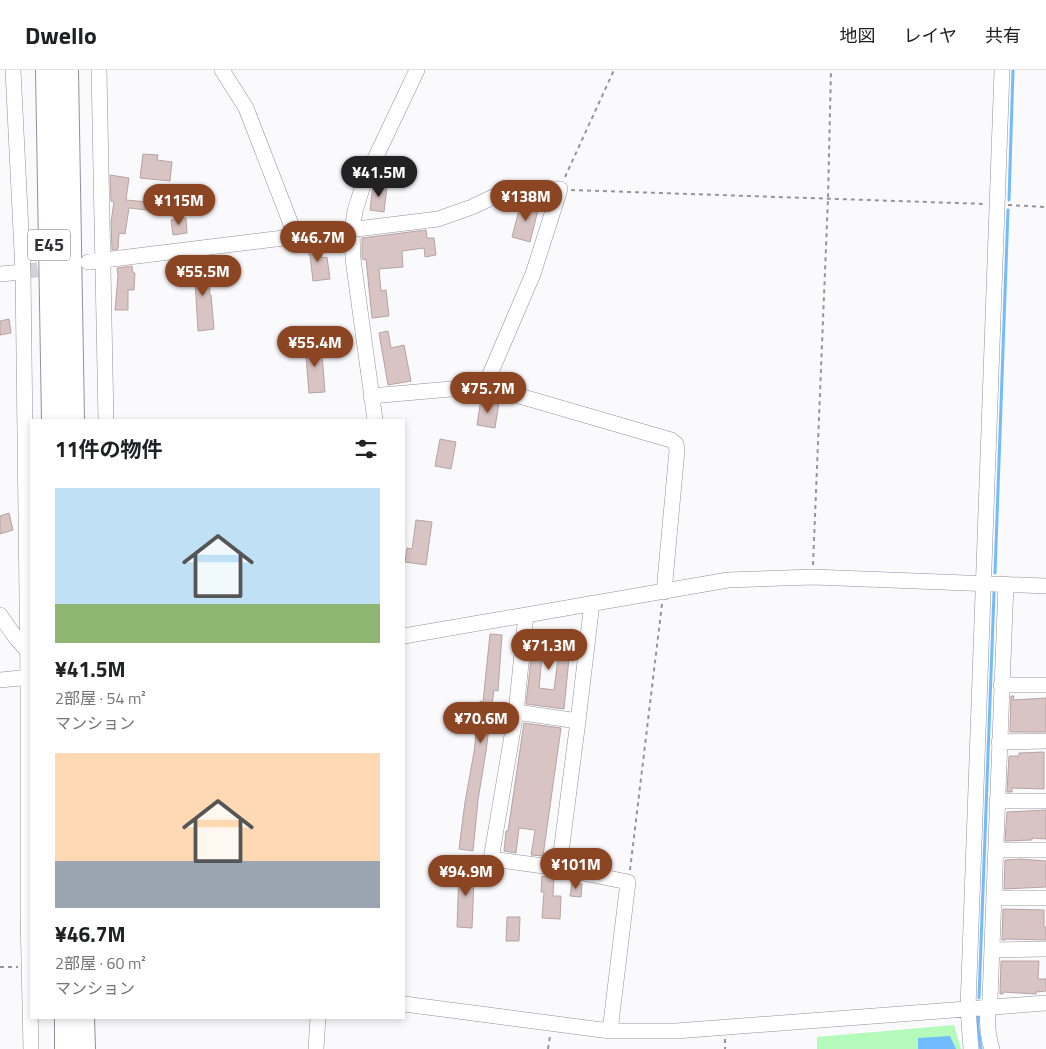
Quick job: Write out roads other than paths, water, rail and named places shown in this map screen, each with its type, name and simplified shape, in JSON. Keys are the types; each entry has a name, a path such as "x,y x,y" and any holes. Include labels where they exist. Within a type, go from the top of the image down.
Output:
{"highway":[{"name":"E45","path":"47,70 54,419"},
{"name":"E45","path":"67,70 73,419"},
{"path":"66,1019 66,1049"},
{"path":"83,1019 84,1049"}],"street":[{"path":"13,70 23,272 28,650 30,678 28,916 30,955"},
{"path":"99,70 106,419"},
{"path":"222,70 246,108 296,237"},
{"path":"375,419 353,259 352,231 355,211 364,182 417,70"},
{"path":"971,1049 968,1008 1002,70"},
{"path":"88,262 438,219 472,207 512,188 560,189 533,274 485,386"},
{"path":"0,274 23,272"},
{"path":"372,396 485,386 671,440 676,444 677,450 664,592"},
{"path":"405,636 728,580 812,577 1046,586"},
{"path":"992,1049 989,1040 987,1014 990,999 1006,584"},
{"path":"559,868 592,603"},
{"path":"0,615 16,638 28,650"},
{"path":"526,615 516,712 491,859 559,868 628,882 610,1031"},
{"path":"0,680 30,678"},
{"path":"1001,685 1046,685"},
{"path":"516,712 578,721"},
{"path":"999,742 1046,741"},
{"path":"997,801 1046,801"},
{"path":"996,850 1046,850"},
{"path":"994,898 1046,898"},
{"path":"992,950 1046,949"},
{"path":"405,1004 610,1031 676,1032 1046,1003"},
{"path":"31,1019 31,1049"},
{"path":"316,1049 318,1019"}],"water":[{"path":"950,1036 956,1049 918,1049 918,1038"}],"waterway":[{"path":"1009,200 1013,70"},
{"path":"995,573 1008,210"},
{"path":"979,998 994,593"},
{"path":"978,1016 981,1049"}],"tunnel":[{"path":"23,272 59,266"}]}
